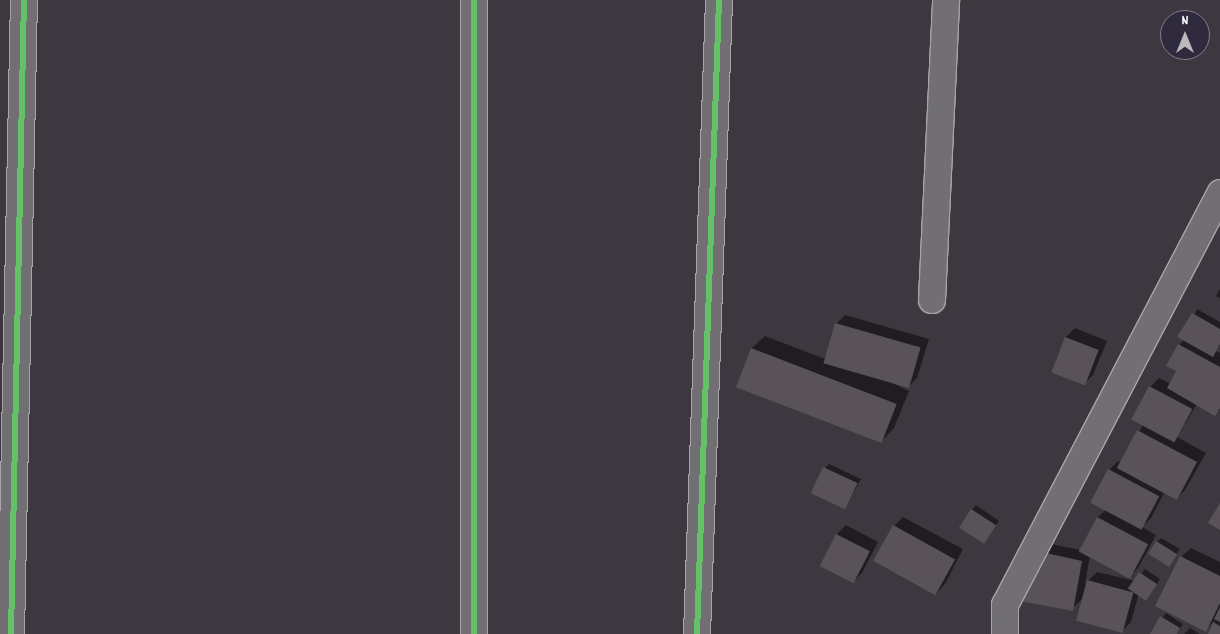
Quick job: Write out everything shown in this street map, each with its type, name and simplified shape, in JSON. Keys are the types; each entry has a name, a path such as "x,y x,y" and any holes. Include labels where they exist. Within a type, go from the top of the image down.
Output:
{"street":[{"path":"10,634 24,0"},
{"path":"474,0 474,634"},
{"path":"696,634 718,0"},
{"path":"932,300 946,0"},
{"path":"1005,634 1004,605 1220,193"}],"building":[{"path":"1192,313 1220,329 1220,344 1213,357 1177,337"},
{"path":"835,323 921,348 909,388 823,363"},
{"path":"1065,337 1099,350 1085,385 1051,372"},
{"path":"1178,344 1220,367 1220,408 1215,416 1167,388 1176,371 1166,366"},
{"path":"751,348 897,404 882,443 736,387"},
{"path":"1149,386 1192,409 1174,443 1131,420"},
{"path":"1137,430 1197,462 1177,500 1117,468"},
{"path":"823,467 857,483 845,509 811,493"},
{"path":"1108,469 1159,496 1141,530 1090,503"},
{"path":"1220,503 1220,530 1208,523"},
{"path":"971,509 996,525 984,544 959,527"},
{"path":"1097,517 1148,544 1130,579 1079,551"},
{"path":"893,525 955,559 935,595 873,561"},
{"path":"836,534 870,551 854,583 820,566"},
{"path":"1156,541 1177,554 1169,567 1148,554"},
{"path":"1037,551 1082,561 1073,611 1020,601"},
{"path":"1180,556 1220,576 1220,603 1206,632 1155,606"},
{"path":"1139,572 1157,584 1146,601 1128,589"},
{"path":"1087,580 1133,592 1122,633 1076,621"},
{"path":"1220,607 1220,622 1214,619"},
{"path":"1160,616 1180,628 1177,634 1150,634"},
{"path":"1213,622 1220,626 1220,634 1208,634"}],"cycle path":[{"path":"11,634 24,0"},
{"path":"474,0 474,634"},
{"path":"697,634 719,0"}]}
